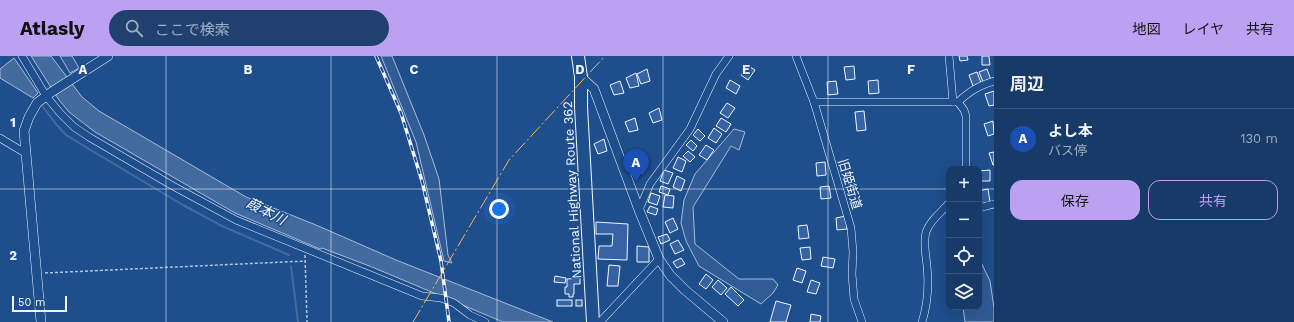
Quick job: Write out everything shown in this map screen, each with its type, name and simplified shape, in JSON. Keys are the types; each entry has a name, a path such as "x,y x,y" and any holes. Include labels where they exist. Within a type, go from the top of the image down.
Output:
{"highway":[{"name":"National Highway Route 362","path":"578,56 581,77 593,322"}],"street":[{"path":"22,56 64,118 89,137 173,186 236,220 422,296 441,298 454,303 470,316 485,322"},
{"path":"42,322 24,131 29,117 37,103 48,94 73,80 108,56"},
{"path":"639,210 650,184 690,129 716,74 729,56"},
{"name":"旧姫街道","path":"796,56 814,102 851,228 854,299 862,322"},
{"path":"949,56 956,102 964,110 966,116 966,166"},
{"path":"581,77 594,90 659,259 670,275 685,290 723,322"},
{"path":"814,102 956,102 979,86 994,81"},
{"path":"0,138 25,153"},
{"path":"982,207 994,204"},
{"path":"922,322 926,312 929,291 925,245 926,233 933,220 946,207"},
{"path":"941,213 946,212"},
{"path":"600,322 659,259"}],"path":[{"path":"305,249 307,322"},
{"path":"37,273 306,261"}],"shaded area":[{"path":"60,56 72,56 79,68 70,73"},
{"path":"381,56 392,56 424,135 439,179 448,255 452,263 444,261 416,142"},
{"path":"734,129 745,132 739,150 731,146 693,207 695,244 739,279 773,279 778,285 773,293 761,304 699,266 686,241 681,223 684,200 695,174"},
{"path":"982,264 990,281 994,308 994,322 965,322 963,310 982,310"}],"water":[{"name":"葭本川","path":"31,56 51,56 82,97 99,111 246,197 316,225 396,260 553,322 503,322 372,267 322,248 320,249 235,213 95,132 69,112 59,100"},
{"path":"14,58 38,93 33,98 0,78 0,69"}],"building":[{"path":"959,56 967,56 968,60 960,61"},
{"path":"982,56 989,56 990,65 982,65"},
{"path":"747,65 755,70 748,80 741,75"},
{"path":"854,66 855,79 846,80 844,67"},
{"path":"647,69 650,81 641,84 637,74"},
{"path":"987,69 991,80 983,82 979,72"},
{"path":"977,72 981,83 973,86 969,75"},
{"path":"636,73 639,86 630,88 626,78"},
{"path":"730,80 740,86 736,94 726,88"},
{"path":"878,80 879,93 869,94 868,81"},
{"path":"620,81 624,93 614,95 610,85"},
{"path":"836,81 838,94 828,95 827,82"},
{"path":"994,91 994,105 989,106 985,94"},
{"path":"727,103 735,108 728,118 720,113"},
{"path":"659,108 662,120 653,123 649,113"},
{"path":"864,111 866,130 857,131 855,112"},
{"path":"635,118 638,130 629,132 625,122"},
{"path":"721,118 731,124 726,132 716,126"},
{"path":"993,121 994,134 988,136 984,124"},
{"path":"714,128 722,134 716,143 708,138"},
{"path":"698,129 705,136 700,141 693,135"},
{"path":"604,139 607,151 598,154 594,144"},
{"path":"691,140 697,146 693,151 686,145"},
{"path":"706,145 714,150 707,160 699,155"},
{"path":"688,151 695,157 690,162 683,156"},
{"path":"994,152 994,165 993,165 989,153"},
{"path":"678,157 686,161 682,172 673,168"},
{"path":"640,161 643,173 634,175 630,165"},
{"path":"825,162 826,175 817,176 816,163"},
{"path":"664,170 673,173 668,184 660,181"},
{"path":"990,170 990,181 982,181 982,171"},
{"path":"677,176 685,180 681,191 673,187"},
{"path":"661,186 670,189 668,195 659,192"},
{"path":"829,186 831,198 821,199 820,187"},
{"path":"988,189 990,202 982,204 982,190"},
{"path":"651,193 660,196 657,205 648,202"},
{"path":"665,195 674,196 673,208 663,207"},
{"path":"650,206 658,209 656,215 647,212"},
{"path":"846,216 847,229 837,230 836,218"},
{"path":"673,218 678,229 670,233 665,222"},
{"path":"596,222 628,224 627,260 598,259 599,246 612,246 613,234 596,234"},
{"path":"807,225 809,238 799,239 798,226"},
{"path":"667,234 670,240 661,244 658,237"},
{"path":"678,240 684,250 675,254 670,244"},
{"path":"637,246 649,247 649,262 637,262"},
{"path":"810,247 811,259 802,260 800,248"},
{"path":"823,257 835,259 833,268 821,266"},
{"path":"681,258 685,264 677,268 673,262"},
{"path":"609,265 620,266 618,286 607,286"},
{"path":"797,268 806,271 802,283 793,280"},
{"path":"706,274 713,280 706,289 699,284"},
{"path":"555,276 566,278 565,283 554,282"},
{"path":"580,278 580,284 574,284 573,297 569,297 569,294 565,294 567,279"},
{"path":"718,280 727,288 721,295 712,287"},
{"path":"811,280 820,283 816,294 807,292"},
{"path":"731,287 744,300 738,306 725,294"},
{"path":"557,300 572,300 572,306 557,306"},
{"path":"576,300 582,300 582,306 576,306"},
{"path":"776,301 791,305 786,322 770,322"},
{"path":"811,314 821,316 820,322 810,322"}],"waterway":[{"path":"43,107 66,135 89,149 183,205 222,226 289,255"},
{"path":"291,266 298,322"}],"railway":[{"path":"376,56 401,113 422,181 441,261 449,322"}],"power":[{"path":"413,322 509,160 605,56"}],"place":[{"name":"よし本","path":"636,182"}]}
